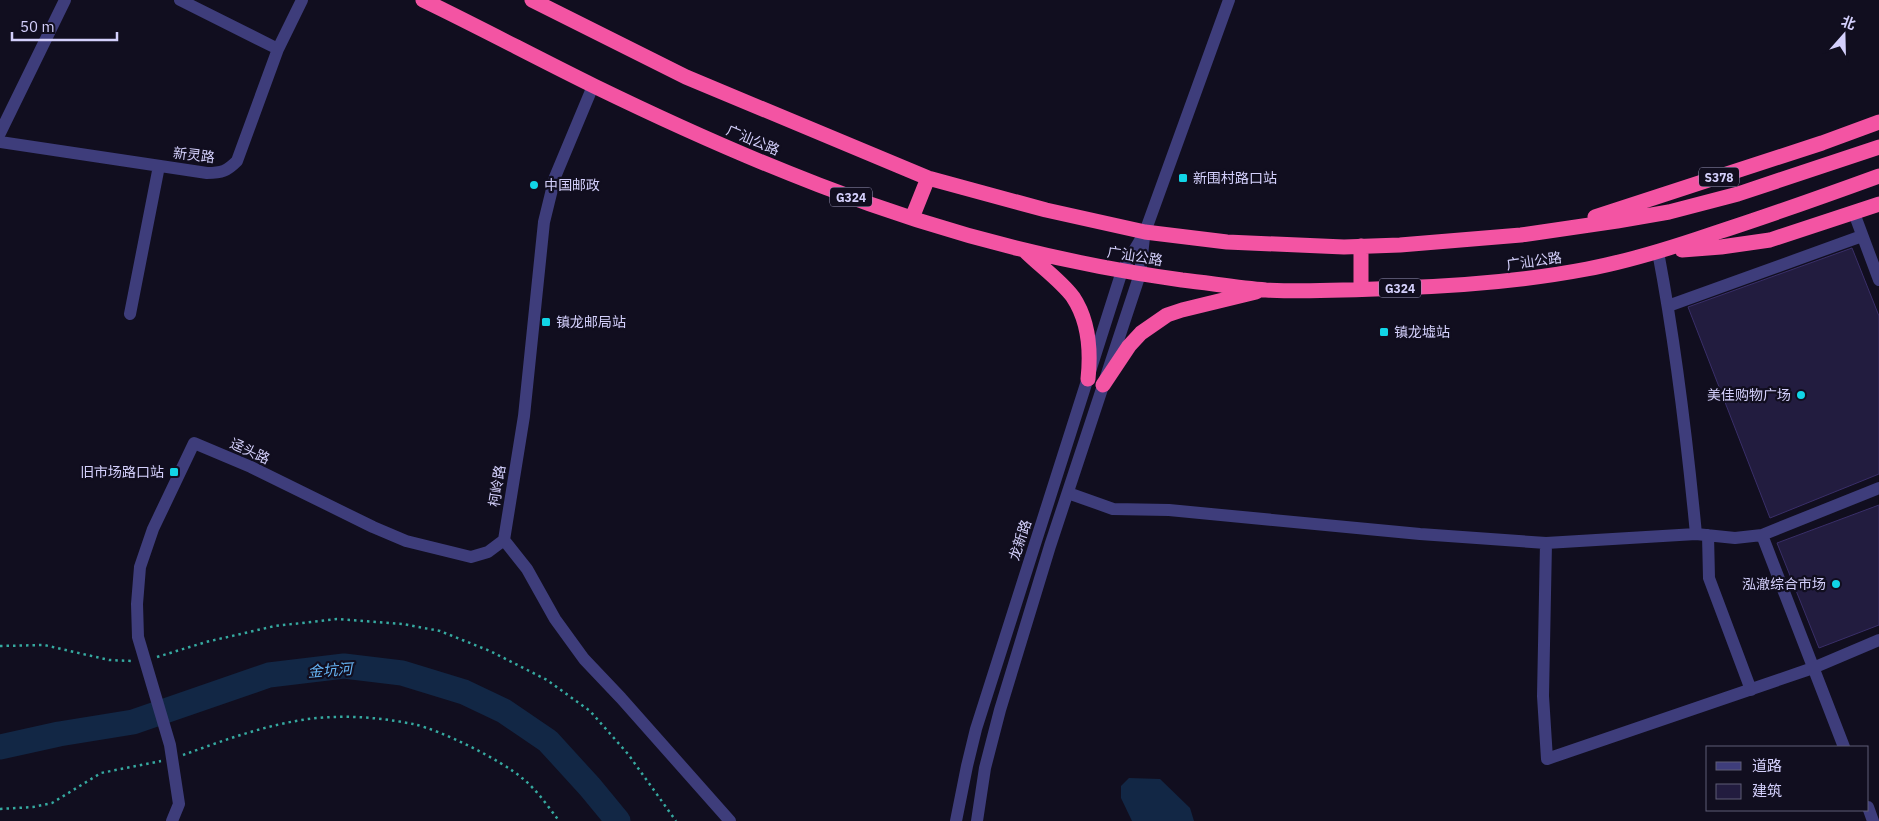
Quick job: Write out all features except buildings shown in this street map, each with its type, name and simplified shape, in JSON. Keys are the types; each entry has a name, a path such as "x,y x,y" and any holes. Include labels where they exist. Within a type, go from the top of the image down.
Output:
{"highway":[{"name":"广汕公路","path":"423,0 593,86 669,122 812,182 912,218 1024,250 1122,271 1265,290 1426,287 1525,279 1589,269 1658,252 1757,220 1879,176"},
{"name":"广汕公路","path":"532,0 686,77 928,178 1046,210 1145,232 1227,242 1282,246 1361,246 1471,240 1521,235 1669,212 1793,177 1879,147"},
{"name":"S378","path":"1558,229 1822,143 1879,122"},
{"path":"912,218 928,178"},
{"path":"1658,252 1721,247 1770,240 1879,204"},
{"path":"1361,246 1361,289"},
{"path":"1024,250 1072,296 1080,312 1089,341 1088,378"},
{"path":"1103,385 1129,346 1141,334 1168,314 1265,290"}],"street":[{"path":"0,133 65,0"},
{"path":"180,0 278,49"},
{"name":"新灵路","path":"0,142 208,173 220,173 237,161 278,49 302,0"},
{"path":"976,821 985,768 1000,710 1068,493 1140,274 1145,232 1229,0"},
{"name":"柯岭路","path":"504,540 524,416 544,222 555,177 593,86"},
{"path":"130,314 159,166"},
{"path":"1854,213 1879,280"},
{"name":"龙新路","path":"956,821 966,766 976,730 1122,271 1145,232"},
{"path":"1668,306 1862,236"},
{"path":"1658,252 1668,306 1709,578 1750,690"},
{"name":"迳头路","path":"145,660 138,637 136,618 140,567 153,529 194,443 250,467 406,541 471,557 488,552 504,540"},
{"path":"1068,493 1113,508 1169,510 1420,534 1546,543 1702,535 1735,538 1762,535 1879,488"},
{"path":"1762,535 1844,746"},
{"path":"504,540 527,569 555,619 584,660 730,821"},
{"path":"1546,543 1543,696 1547,760 1812,668 1879,640"},
{"path":"145,660 170,745 179,804 172,821"}],"path":[{"path":"0,646 44,645 109,660 129,661 145,660 206,642 275,626 337,619 404,624 440,631 490,651 547,680 590,711 628,754 676,821"},
{"path":"0,809 33,807 52,803 101,773 172,758 221,741 291,722 334,717 378,719 415,724 484,754 522,778 559,821"}],"water":[{"path":"1129,778 1160,779 1190,808 1194,821 1132,821 1121,798 1121,786"}],"waterway":[{"name":"金坑河","path":"0,747 59,734 133,722 269,675 344,666 402,673 464,692 504,711 548,741 618,821"}],"place":[{"name":"新围村路口站","path":"1183,178"},
{"name":"中国邮政","path":"534,185"},
{"name":"镇龙邮局站","path":"546,322"},
{"name":"镇龙墟站","path":"1384,332"},
{"name":"美佳购物广场","path":"1801,395"},
{"name":"旧市场路口站","path":"174,472"},
{"name":"泓澈综合市场","path":"1836,584"}]}
